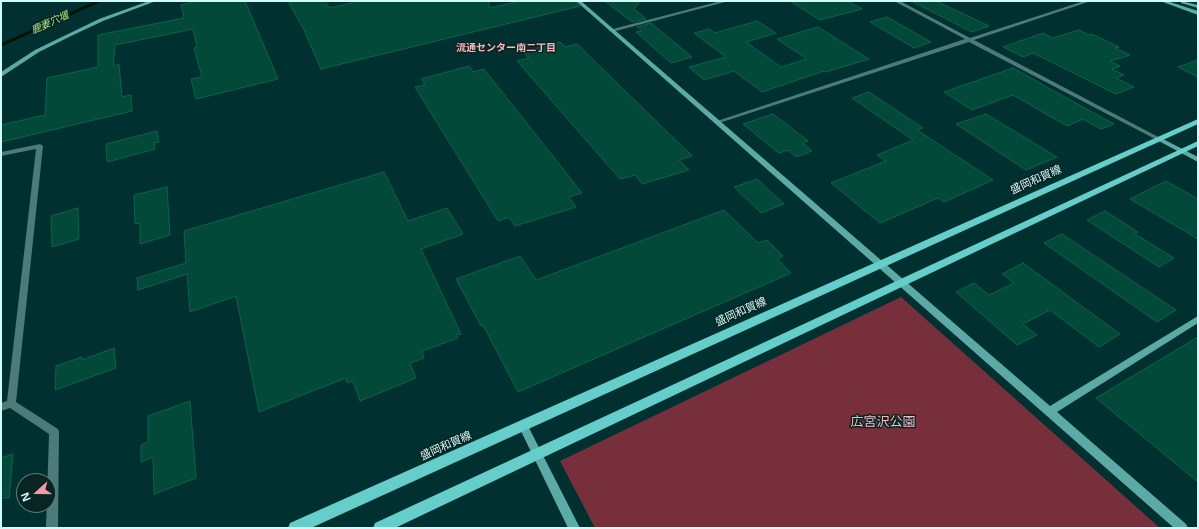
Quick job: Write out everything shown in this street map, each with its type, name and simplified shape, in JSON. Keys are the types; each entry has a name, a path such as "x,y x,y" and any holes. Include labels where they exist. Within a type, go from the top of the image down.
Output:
{"main road":[{"name":"盛岡和賀線","path":"295,528 880,263 1198,122"},
{"path":"380,528 1198,143"}],"street":[{"path":"1,75 37,51 67,36 108,18 154,1"},
{"path":"578,1 902,282 1048,412 1182,528"},
{"path":"612,30 727,1"},
{"path":"896,1 1198,160"},
{"path":"716,122 1089,1"},
{"path":"1162,1 1198,13"},
{"path":"1179,1 1198,7"},
{"path":"1,154 40,146 11,404"},
{"path":"1048,412 1198,319"},
{"path":"1,407 11,404 54,432 52,528"},
{"path":"523,425 574,528"}],"green space":[{"name":"広宮沢公園","path":"901,297 1160,528 595,528 560,461"}],"building":[{"path":"196,1 245,1 278,79 196,99 191,79 202,77 194,48 197,47 193,29 115,45 113,66 119,64 122,97 131,95 132,111 1,142 1,125 45,115 47,78 98,67 98,35 184,18 181,5"},
{"path":"288,1 325,1 329,8 352,3 351,1 489,1 489,8 520,1 575,1 580,6 321,69 304,30"},
{"path":"605,1 640,1 634,9 646,19 632,22"},
{"path":"790,1 848,1 862,9 820,20"},
{"path":"911,1 936,1 989,26 972,32"},
{"path":"887,17 931,42 914,48 870,22"},
{"path":"757,21 776,33 746,42 781,67 807,59 777,39 818,27 869,59 826,72 824,71 762,92 734,71 704,80 689,67 726,57 694,33 710,29 715,33"},
{"path":"651,23 692,57 671,63 636,32 642,31 637,27"},
{"path":"1079,30 1089,35 1092,34 1119,47 1115,48 1130,55 1110,61 1120,66 1112,69 1124,75 1116,78 1134,87 1116,94 1033,53 1023,57 1003,47 1043,33 1053,38"},
{"path":"560,42 565,47 577,44 692,156 679,160 689,170 642,184 635,175 620,179 517,61 529,58 523,52"},
{"path":"1198,60 1198,77 1178,67"},
{"path":"469,66 473,72 484,69 582,193 569,197 576,207 515,226 509,217 498,221 415,87 425,85 421,79"},
{"path":"1013,68 1114,124 1101,129 1083,119 1067,126 1013,95 972,110 944,92"},
{"path":"869,92 923,128 917,130 993,180 944,202 938,198 880,223 831,183 886,161 877,155 913,140 852,98"},
{"path":"773,114 808,141 803,143 812,151 796,157 788,150 779,153 743,124"},
{"path":"986,114 1057,157 1026,170 956,124"},
{"path":"157,131 159,142 154,143 155,149 107,162 106,144"},
{"path":"384,172 408,221 447,208 463,234 421,249 461,334 456,335 458,338 422,351 424,358 410,363 416,378 360,401 353,381 347,383 346,378 259,412 236,296 190,312 187,274 138,290 137,278 186,263 184,231"},
{"path":"757,179 784,204 761,213 734,187"},
{"path":"1166,181 1198,199 1198,239 1130,199"},
{"path":"167,187 170,235 140,244 140,223 135,224 134,195"},
{"path":"78,208 79,239 52,247 51,216"},
{"path":"724,210 758,243 767,240 783,256 777,259 791,273 518,392 483,325 481,326 456,279 520,256 536,280"},
{"path":"1105,211 1138,232 1135,234 1174,258 1159,267 1087,220"},
{"path":"1062,234 1176,310 1157,322 1044,243"},
{"path":"1023,263 1120,334 1099,347 1050,310 1023,324 1037,335 1017,345 956,292 974,283 989,295 1014,283 1002,274"},
{"path":"1198,337 1198,482 1096,398"},
{"path":"114,348 116,368 55,390 56,366 82,357 82,360"},
{"path":"190,401 196,478 154,494 153,457 141,462 141,445 148,442 148,416"},
{"path":"13,454 9,498 1,498 1,458"}],"waterway":[{"name":"鹿妻穴堰","path":"1,45 99,1"}],"district":[{"name":"流通センター南二丁目","path":"506,48"}]}
